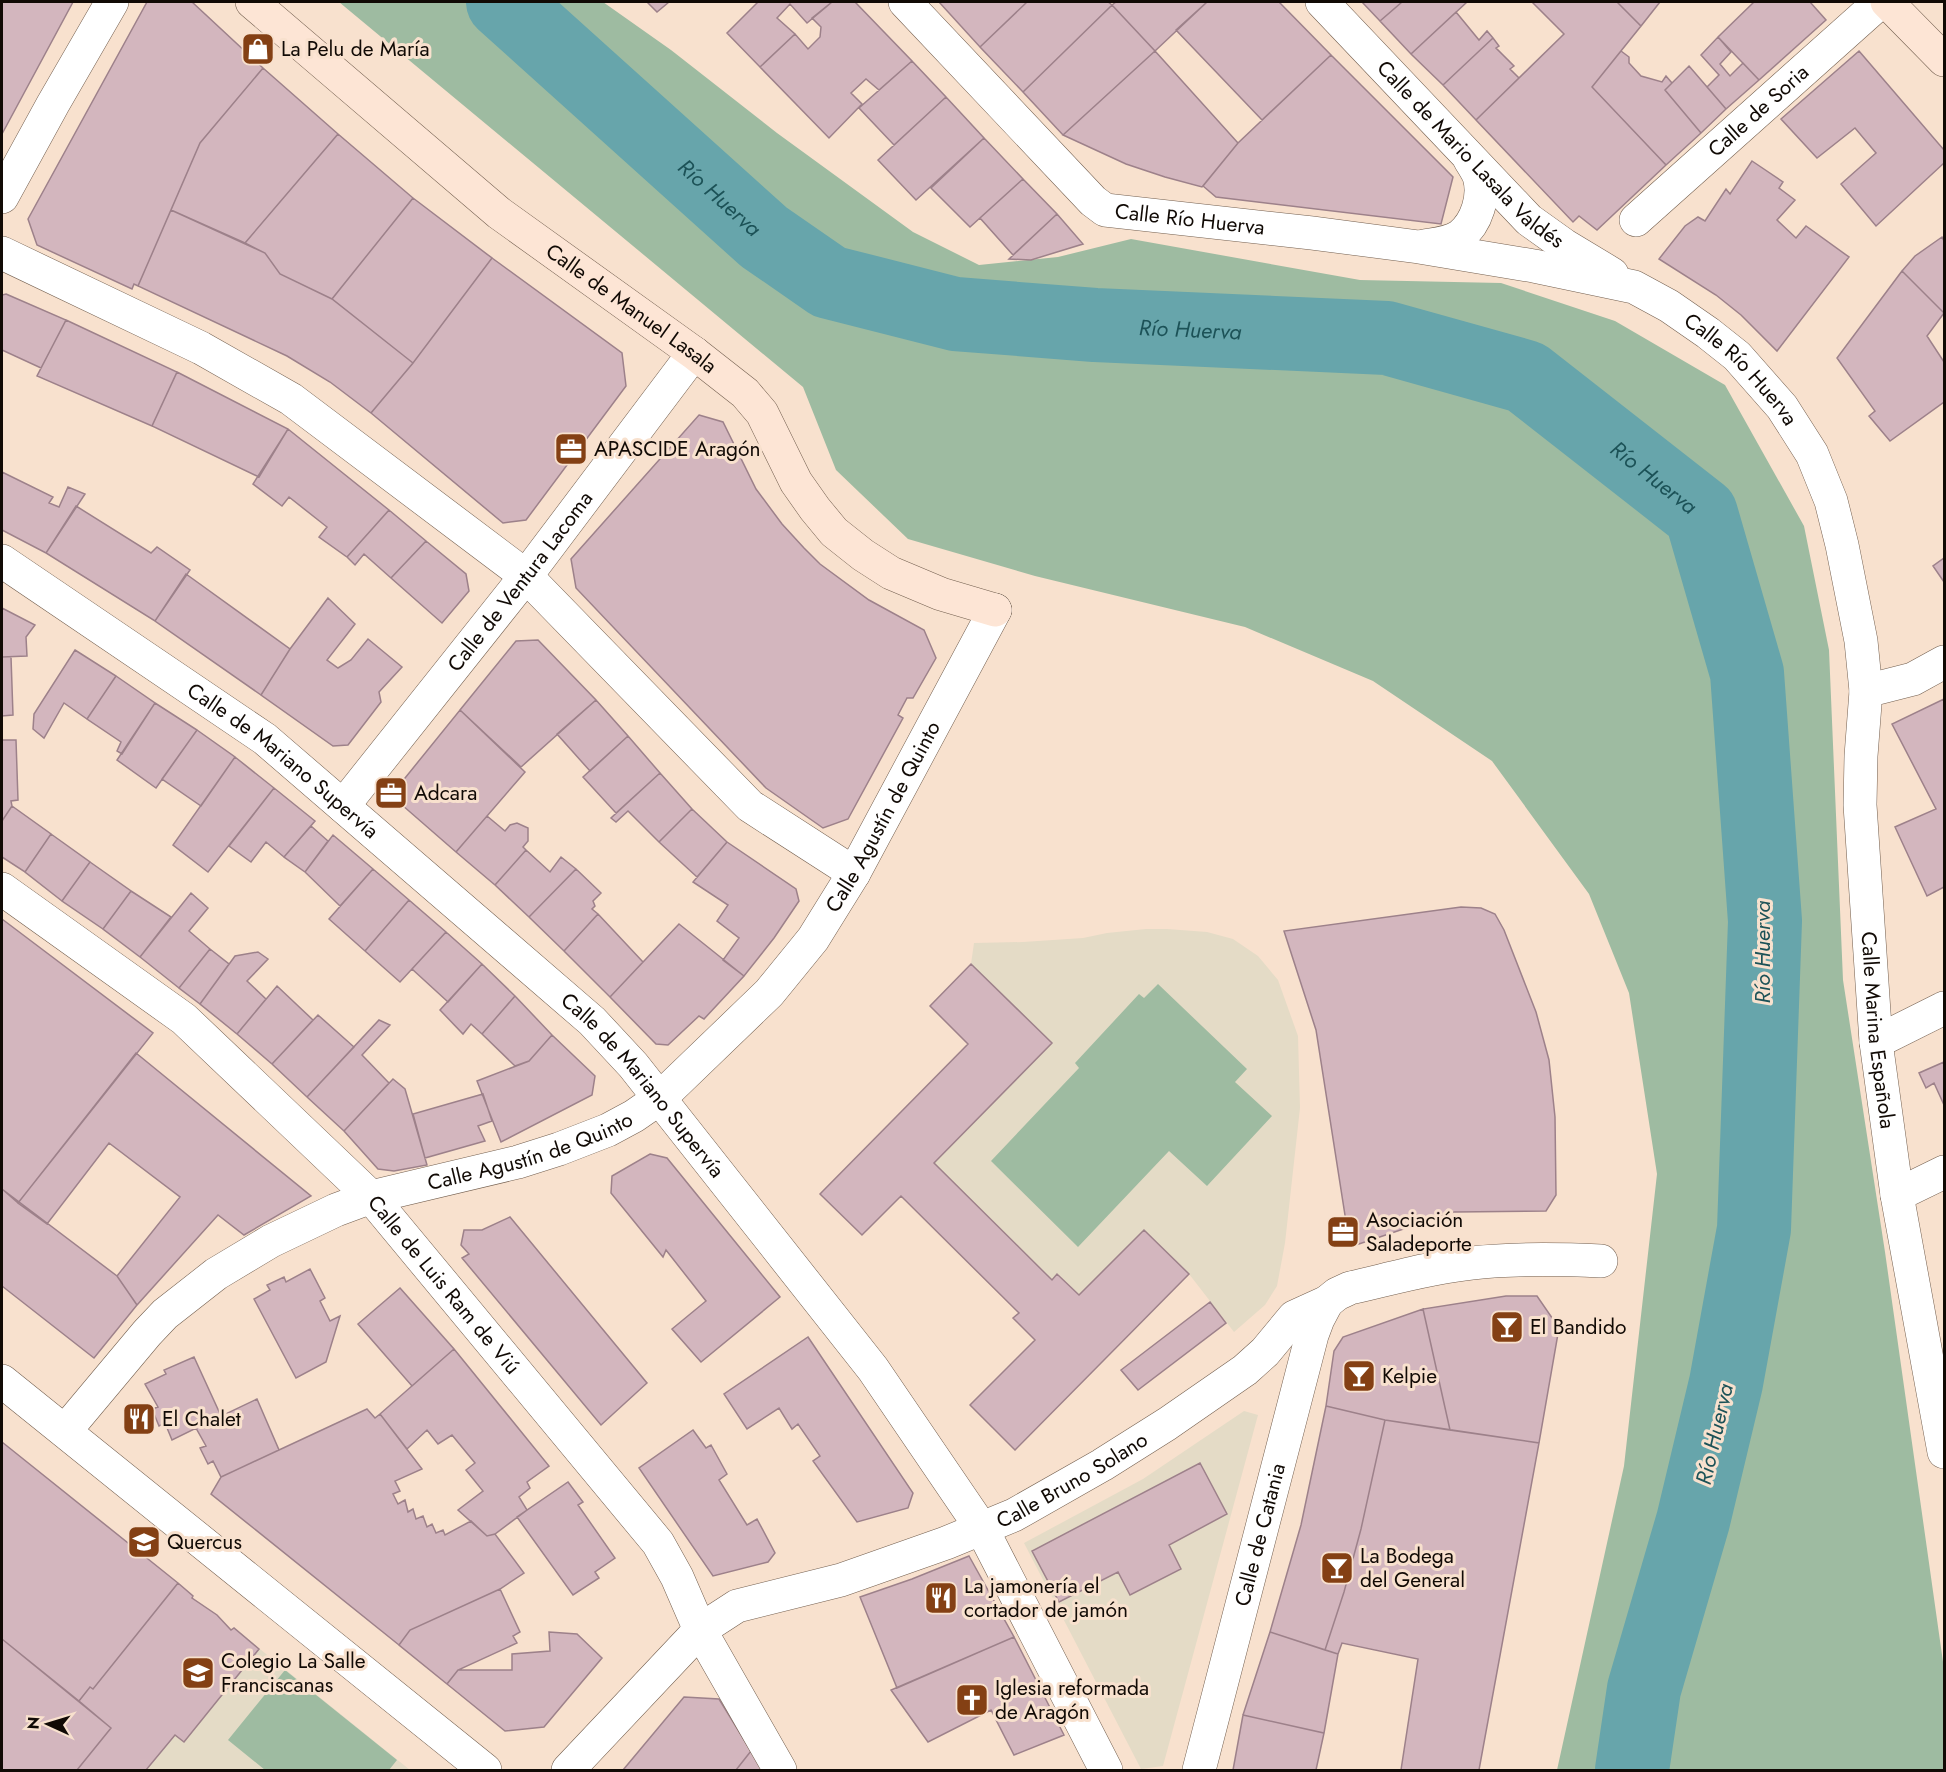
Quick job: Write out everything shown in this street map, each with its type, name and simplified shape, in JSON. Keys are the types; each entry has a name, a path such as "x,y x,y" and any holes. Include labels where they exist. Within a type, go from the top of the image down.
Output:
{"street":[{"path":"2,197 112,2"},
{"name":"Calle de Manuel Lasala","path":"252,2 499,213 694,353 744,393 762,413 796,482 834,532 891,573 941,594 995,610"},
{"name":"Calle Río Huerva","path":"905,2 1105,210 1312,233 1419,247 1534,266 1634,287 1669,306 1708,333 1737,356 1763,384 1782,407 1812,454 1831,501 1842,545 1861,641 1866,691"},
{"name":"Calle de Mario Lasala Valdés","path":"1322,2 1516,207 1564,245 1634,287"},
{"name":"Calle de Soria","path":"1636,220 1880,2"},
{"path":"1887,2 1944,60"},
{"name":"Calle Río Huerva","path":"1419,247 1449,241 1470,226 1482,193 1479,176 1467,154"},
{"path":"2,252 201,348 291,399 526,576 750,806 854,873"},
{"name":"Calle de Ventura Lacoma","path":"343,806 526,576 694,353"},
{"name":"Calle de Mariano Supervía","path":"2,561 266,739 592,1021 633,1065 873,1369 982,1528 1106,1770"},
{"name":"Calle Agustín de Quinto","path":"65,1431 147,1332 165,1314 216,1274 271,1241 336,1210 371,1197 559,1149 608,1130 660,1098 769,993 813,939 854,873 995,610"},
{"path":"1866,691 1913,679 1944,662"},
{"name":"Calle Marina Española","path":"1866,691 1860,805 1876,1042 1897,1196 1944,1452"},
{"name":"Calle de Luis Ram de Viú","path":"2,889 184,1019 371,1197 658,1543 677,1577 700,1630 780,1770"},
{"path":"1876,1042 1944,1008"},
{"path":"1897,1196 1944,1172"},
{"name":"Calle Bruno Solano","path":"568,1770 700,1630 737,1606 841,1580 906,1558 1014,1515 1102,1465 1167,1424 1245,1370 1265,1352 1294,1317 1327,1302 1337,1294 1350,1288 1472,1263 1521,1259 1601,1261"},
{"name":"Calle de Catania","path":"1200,1770 1312,1335 1317,1319 1327,1302"},
{"path":"2,1381 485,1770"}],"shaded area":[{"path":"1146,929 1207,932 1233,939 1258,956 1278,980 1298,1036 1300,1108 1285,1243 1277,1286 1265,1305 1234,1332 1189,1274 1144,1230 1079,1295 1058,1274 1052,1280 934,1163 1051,1043 971,964 974,943 1083,938"},
{"path":"1244,1411 1258,1415 1163,1766 1141,1769 1024,1543 1143,1479"},
{"name":"Colegio La Salle Franciscanas","path":"178,1583 193,1596 192,1598 217,1615 231,1630 234,1628 410,1770 77,1770 111,1728"}],"green space":[{"path":"339,2 603,2 671,50 777,133 913,232 979,265 1058,257 1131,239 1360,280 1501,283 1615,321 1725,385 1804,526 1829,650 1843,980 1885,1252 1944,1669 1944,1770 1557,1770 1624,1466 1657,1174 1629,993 1589,894 1492,761 1373,681 1245,627 1035,576 908,539 836,470 803,387"},
{"path":"1158,984 1247,1069 1235,1082 1272,1116 1207,1186 1169,1151 1078,1247 991,1161 1079,1068 1075,1063 1139,994 1144,998"},
{"path":"285,1670 397,1760 389,1770 265,1770 228,1740"}],"building":[{"path":"2,2 73,2 2,134"},
{"path":"147,2 192,2 263,68 200,143 138,286 134,284 132,289 37,245 28,219"},
{"path":"647,2 669,2 657,12"},
{"path":"758,2 832,2 807,23 790,4 777,18 795,34 760,67 727,33"},
{"path":"832,2 855,2 912,61 879,90 866,79 851,93 862,104 829,138 760,67 795,34 808,49 820,37 821,27 812,18"},
{"path":"939,2 1027,2 980,47"},
{"path":"1027,2 1108,2 1112,5 1023,92 980,47"},
{"path":"1116,2 1207,2 1155,51 1112,5"},
{"path":"1207,2 1279,2 1331,55 1262,120 1176,30"},
{"path":"1362,2 1402,2 1380,21"},
{"path":"1402,2 1467,2 1411,54 1380,21"},
{"path":"1532,2 1617,2 1641,26 1592,87 1666,165 1597,230 1579,216 1573,222 1476,120 1564,34"},
{"path":"1617,2 1660,2 1641,26"},
{"path":"1754,2 1810,2 1826,20 1759,80 1718,37"},
{"path":"1112,5 1155,51 1063,135 1023,92"},
{"path":"1456,12 1479,40 1487,31 1493,38 1443,85 1411,54"},
{"path":"1718,37 1731,52 1720,64 1730,76 1743,63 1759,80 1726,109 1707,87 1719,75 1701,55"},
{"path":"1493,38 1499,46 1496,48 1514,66 1510,69 1519,78 1476,120 1443,85"},
{"path":"1155,51 1238,143 1202,187 1126,164 1063,135"},
{"path":"1621,51 1629,57 1629,63 1641,76 1662,82 1666,76 1672,83 1665,90 1701,133 1666,165 1592,87"},
{"path":"1859,51 1944,150 1944,163 1876,226 1841,184 1876,153 1855,128 1817,158 1781,119"},
{"path":"1331,55 1453,177 1441,224 1216,197 1203,186 1238,143"},
{"path":"912,61 946,97 894,145 859,108"},
{"path":"1689,66 1726,109 1701,133 1665,90"},
{"path":"263,68 338,134 245,243 171,210 200,143"},
{"path":"946,97 984,138 916,200 878,160"},
{"path":"338,134 413,198 332,299 280,274 265,253 245,243"},
{"path":"984,138 1023,179 970,227 931,188"},
{"path":"1752,161 1783,182 1779,188 1795,200 1777,220 1796,238 1806,226 1849,257 1777,351 1741,315 1716,295 1659,259 1685,226 1698,217 1705,221 1726,189 1730,194"},
{"path":"1023,179 1057,214 1013,255 980,218"},
{"path":"413,198 492,258 413,363 332,299"},
{"path":"171,210 265,253 280,274 332,299 413,363 371,413 330,382 287,356 138,286"},
{"path":"1057,214 1083,244 1031,260 1009,259"},
{"path":"1942,237 1944,241 1944,313 1902,271 1915,256"},
{"path":"492,258 622,353 626,386 526,520 503,523 371,413 413,363"},
{"path":"1902,271 1944,313 1927,336 1944,362 1944,402 1890,441 1869,416 1875,411 1837,358"},
{"path":"6,294 66,320 41,368 2,350 2,295"},
{"path":"66,320 177,372 152,426 37,376"},
{"path":"177,372 288,429 259,477 152,426"},
{"path":"699,415 723,422 756,489 782,524 804,548 820,564 869,600 924,630 936,658 913,698 907,698 898,715 903,718 848,819 823,828 766,788 576,588 571,559"},
{"path":"288,429 389,510 347,557 319,537 327,527 289,497 282,506 253,484"},
{"path":"2,472 53,497 49,503 59,507 68,487 85,494 46,553 2,530"},
{"path":"76,506 151,553 157,547 190,570 155,621 46,553"},
{"path":"389,510 426,541 391,578 364,554 355,565 347,557"},
{"path":"426,541 466,574 469,591 442,623 391,578"},
{"path":"1944,558 1944,582 1933,566"},
{"path":"186,574 290,649 261,695 155,621"},
{"path":"328,598 355,624 327,660 338,668 351,660 368,639 402,667 379,692 381,702 348,745 333,746 261,695 290,649"},
{"path":"2,608 35,625 26,637 27,656 2,657"},
{"path":"538,640 596,700 521,767 460,710 516,641"},
{"path":"75,650 116,676 87,719 64,703 44,738 33,729 34,714"},
{"path":"2,657 11,657 13,715 2,716"},
{"path":"116,676 155,703 122,754 117,751 121,742 87,719"},
{"path":"1944,699 1944,887 1927,896 1895,827 1936,809 1892,724"},
{"path":"596,700 628,736 590,771 557,734"},
{"path":"155,703 197,730 156,788 117,760"},
{"path":"460,710 525,772 456,852 402,805 401,783"},
{"path":"197,730 235,757 201,806 162,779"},
{"path":"628,736 660,773 616,813 583,777"},
{"path":"2,740 16,740 18,800 11,801 12,806 2,821"},
{"path":"235,757 274,788 208,872 173,845"},
{"path":"660,773 692,809 659,842 628,811 616,822 611,818"},
{"path":"274,788 315,821 284,857 266,842 251,862 229,846"},
{"path":"12,806 51,834 25,872 2,857 2,821"},
{"path":"692,809 727,842 697,877 659,842"},
{"path":"487,816 505,831 510,825 517,823 528,828 528,841 523,847 526,850 495,885 456,852"},
{"path":"311,826 328,841 305,872 284,857"},
{"path":"51,834 90,862 62,901 25,872"},
{"path":"333,835 373,869 340,906 305,872"},
{"path":"727,842 796,889 799,901 744,976 723,960 739,938 717,921 728,905 693,882"},
{"path":"526,850 550,872 561,857 576,869 529,917 495,885"},
{"path":"90,862 131,891 103,929 62,901"},
{"path":"373,869 409,900 365,951 329,919"},
{"path":"576,869 601,893 593,901 595,906 592,909 598,914 564,951 529,917"},
{"path":"131,891 171,917 140,957 103,929"},
{"path":"191,893 208,908 189,931 210,949 179,988 140,957"},
{"path":"409,900 446,932 400,982 365,951"},
{"path":"1461,907 1481,908 1495,914 1504,930 1536,1012 1549,1060 1555,1117 1556,1195 1546,1211 1454,1212 1350,1247 1316,1030 1284,931"},
{"path":"598,914 643,962 610,997 564,951"},
{"path":"2,919 153,1033 18,1203 2,1189"},
{"path":"679,924 744,976 704,1019 699,1016 668,1045 656,1044 610,997"},
{"path":"446,932 482,964 448,1002 412,969"},
{"path":"210,949 229,964 200,1004 179,988"},
{"path":"258,952 268,959 247,981 266,999 237,1034 200,1004 235,956"},
{"path":"482,964 515,996 482,1034 471,1024 463,1034 440,1010"},
{"path":"971,964 1052,1043 934,1163 1052,1280 1057,1274 1079,1295 1144,1230 1189,1274 1015,1450 970,1405 1035,1340 1013,1318 1019,1313 901,1196 862,1235 820,1194 968,1044 930,1006"},
{"path":"277,986 313,1020 272,1064 237,1034"},
{"path":"515,996 552,1035 529,1061 515,1066 482,1034"},
{"path":"318,1015 354,1047 307,1097 272,1064"},
{"path":"379,1020 390,1025 362,1055 389,1083 344,1131 307,1097"},
{"path":"552,1035 595,1076 592,1095 501,1142 477,1081 529,1061"},
{"path":"136,1053 311,1196 244,1235 218,1215 137,1305 117,1276 180,1197 109,1143 47,1224 18,1203"},
{"path":"1944,1062 1944,1105 1934,1083 1926,1088 1919,1073"},
{"path":"393,1079 405,1089 427,1165 394,1171 378,1169 344,1131"},
{"path":"483,1094 492,1121 478,1126 485,1141 425,1158 413,1114"},
{"path":"650,1154 667,1158 780,1297 701,1362 672,1329 706,1301 666,1250 663,1257 611,1193 612,1176"},
{"path":"2,1189 117,1276 137,1305 94,1358 2,1286"},
{"path":"510,1217 647,1383 601,1425 462,1258 469,1254 461,1245 464,1230 482,1230"},
{"path":"310,1269 325,1298 320,1301 330,1321 340,1316 326,1362 296,1378 254,1299 270,1290 267,1285 284,1277 286,1282"},
{"path":"400,1288 454,1349 412,1386 358,1324"},
{"path":"1506,1296 1537,1296 1559,1328 1539,1443 1450,1430 1423,1309"},
{"path":"1210,1302 1226,1323 1138,1390 1121,1370"},
{"path":"1423,1309 1450,1430 1385,1420 1326,1406 1334,1351 1343,1337"},
{"path":"808,1337 913,1493 908,1508 857,1522 813,1461 820,1456 798,1424 792,1429 779,1408 747,1429 724,1394"},
{"path":"454,1349 549,1466 527,1482 530,1488 519,1497 527,1510 495,1534 487,1536 458,1510 483,1491 466,1470 475,1463 452,1435 438,1444 427,1430 407,1449 380,1414"},
{"path":"194,1357 221,1416 172,1440 165,1423 159,1426 152,1409 158,1407 145,1384 166,1374 164,1370"},
{"path":"257,1399 279,1450 221,1477 213,1461 208,1464 200,1448 206,1446 196,1428"},
{"path":"1326,1406 1385,1420 1361,1529 1325,1650 1270,1632 1301,1525"},
{"path":"367,1409 375,1418 380,1414 422,1469 395,1481 400,1491 393,1494 398,1504 405,1500 408,1512 413,1509 416,1519 423,1516 427,1527 432,1524 436,1533 443,1530 445,1535 471,1521 487,1536 495,1534 524,1573 500,1589 410,1630 399,1645 211,1494 221,1477"},
{"path":"1385,1420 1539,1443 1479,1770 1401,1770 1418,1659 1342,1643 1338,1654 1325,1650 1361,1529"},
{"path":"693,1430 706,1448 711,1445 727,1474 719,1480 747,1525 757,1519 775,1553 768,1562 713,1576 639,1468"},
{"path":"2,1442 178,1583 93,1689 90,1687 79,1701 2,1639"},
{"path":"1200,1463 1227,1514 1169,1545 1181,1569 1130,1595 1118,1572 1059,1602 1032,1551"},
{"path":"568,1482 583,1502 578,1505 615,1558 595,1572 599,1578 573,1595 517,1517"},
{"path":"969,1556 1014,1637 897,1688 860,1597"},
{"path":"178,1583 193,1596 192,1598 217,1615 231,1630 234,1628 259,1649 184,1742 175,1735 146,1770 77,1770 111,1728 79,1701 90,1687 93,1689"},
{"path":"500,1589 520,1632 513,1636 517,1643 458,1670 447,1684 399,1645 410,1630"},
{"path":"549,1632 577,1634 602,1658 544,1727 505,1731 447,1684 458,1670 512,1670 512,1654 550,1651"},
{"path":"1270,1632 1338,1654 1324,1733 1243,1715"},
{"name":"Iglesia reformada de Aragón","path":"1014,1637 1064,1735 1014,1755 991,1710 928,1742 891,1690"},
{"path":"2,1639 111,1728 77,1770 2,1770"},
{"path":"684,1697 719,1699 751,1751 736,1770 623,1770"},
{"path":"1243,1715 1324,1733 1316,1770 1233,1770"},
{"path":"751,1751 765,1770 736,1770"}],"waterway":[{"name":"Río Huerva","path":"503,2 764,237 829,282 955,314 1095,325 1387,338 1526,377 1701,514 1747,673 1765,921 1754,1229 1726,1383 1693,1521 1644,1689 1632,1770"}],"place":[{"name":"La Pelu de María","path":"258,49"},
{"name":"APASCIDE Aragón","path":"571,449"},
{"name":"Adcara","path":"391,793"},
{"name":"Asociación Saladeporte","path":"1343,1232"},
{"name":"El Bandido","path":"1507,1327"},
{"name":"Kelpie","path":"1359,1376"},
{"name":"El Chalet","path":"139,1419"},
{"name":"Quercus","path":"144,1542"},
{"name":"La Bodega del General","path":"1337,1568"},
{"name":"La jamonería el cortador de jamón","path":"941,1598"},
{"name":"Colegio La Salle Franciscanas","path":"198,1673"},
{"name":"Iglesia reformada de Aragón","path":"972,1700"}]}
